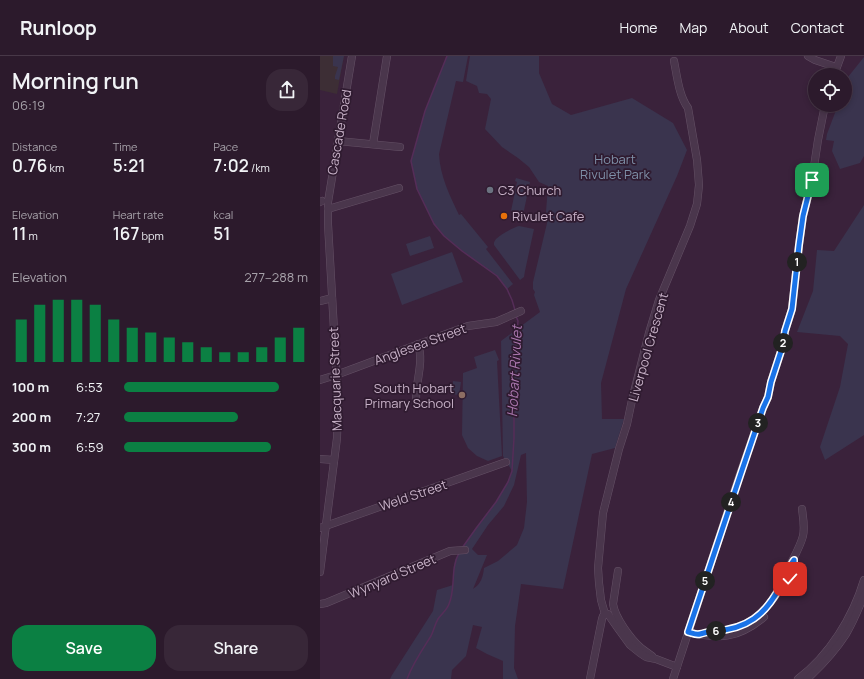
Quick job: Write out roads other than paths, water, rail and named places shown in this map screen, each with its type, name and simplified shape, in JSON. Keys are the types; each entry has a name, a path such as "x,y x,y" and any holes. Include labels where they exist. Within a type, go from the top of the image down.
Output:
{"street":[{"name":"Cascade Road","path":"324,203 338,142 352,56"},
{"path":"374,144 387,56"},
{"path":"808,56 836,67 841,56"},
{"name":"Liverpool Crescent","path":"674,61 683,98 688,108 697,160 699,185 697,204 690,226 659,300 649,333 627,424 617,456 603,513 598,576 605,614 610,616 616,627 634,649 646,656 677,667"},
{"path":"673,679 746,457 768,397 771,382 783,345 785,331 792,309 801,230 812,180 824,112"},
{"path":"338,142 400,147"},
{"path":"324,203 399,188"},
{"name":"Macquarie Street","path":"320,572 323,527 334,460 338,420 332,298 324,203"},
{"path":"320,301 332,298"},
{"name":"Anglesea Street","path":"320,380 468,326 496,322 521,311"},
{"path":"416,399 421,362 418,344"},
{"path":"320,459 334,460"},
{"name":"Weld Street","path":"323,527 506,462"},
{"path":"688,632 698,635 708,632 734,629 759,615 766,608 780,588 794,560 803,536 804,529 802,509"},
{"name":"Wynyard Street","path":"320,604 326,604 450,551 465,550"},
{"name":"Liverpool Crescent","path":"618,570 614,604 616,615 641,647 656,659"},
{"path":"798,679 811,668 840,634 864,580"},
{"path":"806,679 826,660 846,634 864,595"},
{"path":"590,679 602,618 605,614"}],"waterway":[{"name":"Hobart Rivulet","path":"447,56 425,111 411,161 417,189 434,224 444,236 462,251 497,276 507,289 515,310"},
{"name":"Hobart Rivulet","path":"462,548 496,502 508,482 512,471 514,438 512,385 518,321 516,316"},
{"name":"Hobart Rivulet","path":"407,679 415,662 431,636 438,619 449,604 456,559 459,553"}],"place":[{"name":"C3 Church","path":"490,190"},
{"name":"Rivulet Cafe","path":"504,216"},
{"name":"South Hobart Primary School","path":"462,395"}],"park label":[{"name":"Hobart Rivulet Park","path":"615,166"}]}
